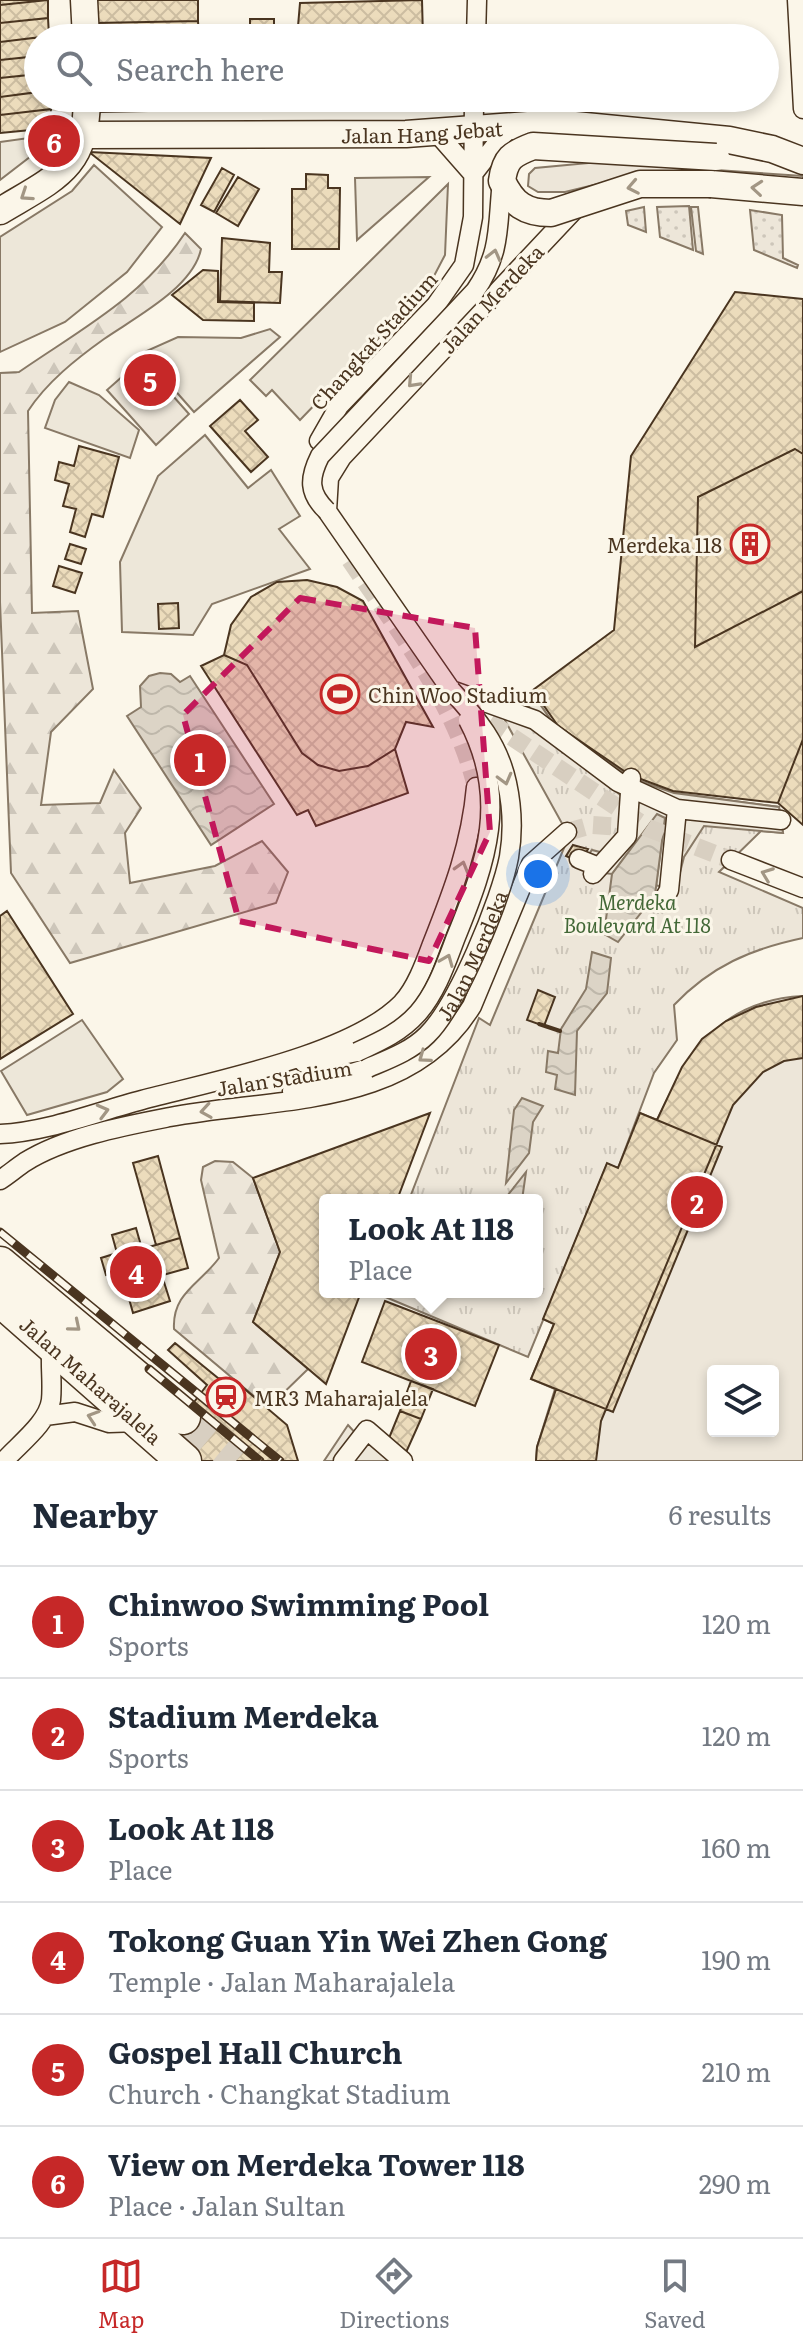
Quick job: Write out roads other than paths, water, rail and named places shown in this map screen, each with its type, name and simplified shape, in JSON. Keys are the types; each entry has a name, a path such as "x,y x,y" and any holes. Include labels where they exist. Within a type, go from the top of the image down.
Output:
{"highway":[{"name":"Jalan Maharajalela","path":"4,1272 52,1341 184,1461"},
{"name":"Jalan Maharajalela","path":"4,1272 183,1417"}],"street":[{"path":"84,0 85,24"},
{"path":"476,24 477,0"},
{"path":"797,0 803,109"},
{"path":"0,211 62,171 79,151 86,135 87,112"},
{"name":"Changkat Stadium","path":"319,441 339,406 436,305 464,265 473,217 473,112"},
{"name":"Jalan Hang Jebat","path":"86,135 437,133 472,127 554,123 699,136 772,149 803,162"},
{"path":"437,133 473,174 511,125"},
{"name":"Jalan Merdeka","path":"239,1076 357,1052 394,1035 419,1012 437,985 483,872 492,827 491,793 473,731 451,690 312,492 311,480 320,456 475,291 490,268 496,250 504,165 512,154 533,146 803,162"},
{"name":"Jalan Merdeka","path":"502,181 508,194 526,211 551,213 640,184 711,184 803,192"},
{"name":"Jalan Merdeka","path":"327,511 329,478 342,457 581,202"},
{"path":"451,690 535,720 677,809 781,820"},
{"name":"Jalan Merdeka","path":"243,1105 368,1068 402,1053 428,1034 454,996 504,877 509,854 507,784 495,747 480,722 451,690"},
{"path":"579,859 596,870 627,836 632,782"},
{"name":"Jalan Stadium","path":"0,1134 57,1123 239,1076 358,1034 381,1021 404,1001 423,968 458,880 473,821 476,787"},
{"path":"665,897 678,861 677,809"},
{"name":"Jalan Stadium","path":"0,1180 22,1164 61,1147 118,1129 243,1105 358,1089 425,1059 460,1025 472,1006 531,864 567,832"},
{"path":"731,860 803,888"},
{"name":"Jalan Stadium","path":"0,1145 57,1123"},
{"path":"0,1197 22,1164"},
{"path":"4,1461 45,1416 51,1403 48,1366 52,1341"},
{"path":"45,1416 75,1412 109,1423 142,1422"},
{"path":"343,1461 367,1430 403,1461"}],"water":[{"path":"171,674 180,682 190,676 274,804 211,845 127,716 141,707 140,686 149,676"},
{"path":"657,814 665,818 655,895 618,942 604,934 612,874"},
{"path":"592,952 611,958 607,993 577,1031 575,1095 555,1089 557,1075 546,1072 548,1051 558,1053 561,1029 586,989"},
{"path":"522,1098 543,1106 533,1122 529,1153 506,1183 514,1110"},
{"path":"526,1172 523,1194 509,1194"}],"tunnel":[{"path":"350,560 440,696 467,756 476,787"},
{"path":"467,707 648,828 731,860"},
{"path":"567,832 592,825 641,828"},
{"path":"183,1417 236,1461"}],"railway":[{"path":"0,1232 280,1461"},
{"path":"149,1369 260,1461"}],"place":[{"name":"View on Merdeka Tower 118","path":"54,141"},
{"name":"Gospel Hall Church","path":"150,380"},
{"name":"Merdeka 118","path":"750,544"},
{"name":"Chin Woo Stadium","path":"340,694"},
{"name":"Chinwoo Swimming Pool","path":"200,760"},
{"name":"Stadium Merdeka","path":"697,1202"},
{"name":"Tokong Guan Yin Wei Zhen Gong","path":"136,1272"},
{"name":"Look At 118","path":"431,1354"},
{"name":"MR3 Maharajalela","path":"226,1397"}],"park label":[{"name":"Merdeka Boulevard At 118","path":"637,912"}]}
